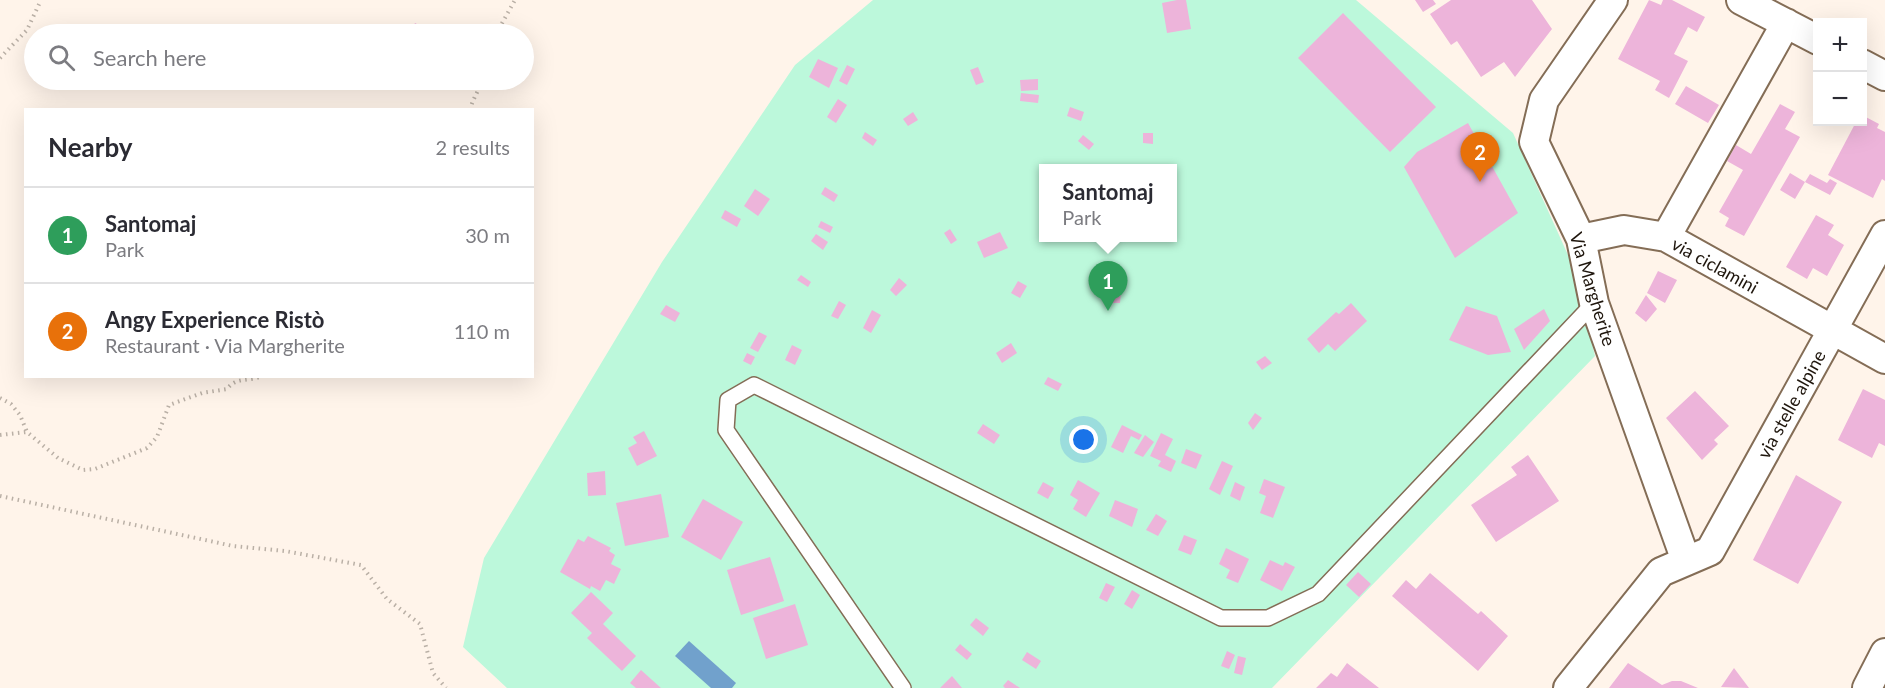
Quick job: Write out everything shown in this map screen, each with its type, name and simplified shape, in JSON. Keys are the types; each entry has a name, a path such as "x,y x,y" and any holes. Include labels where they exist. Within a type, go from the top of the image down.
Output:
{"street":[{"name":"Via Margherite","path":"1613,0 1544,100 1534,142 1581,239 1594,303 1686,561"},
{"path":"1741,0 1813,37"},
{"name":"via ciclamini","path":"1786,23 1666,237 1885,359"},
{"path":"1867,66 1885,76"},
{"path":"1581,239 1624,230 1666,237"},
{"name":"via stelle alpine","path":"1568,688 1661,572 1710,551 1885,235"},
{"path":"1867,688 1885,653"}],"lane":[{"path":"903,688 726,430 728,400 754,385 1221,618 1268,618 1318,594 1594,303"}],"path":[{"path":"30,24 41,0"},
{"path":"502,24 515,0"},
{"path":"0,58 24,33"},
{"path":"471,108 478,90"},
{"path":"0,398 11,404 20,415 27,432 69,465 83,470 95,469 147,448 157,437 169,405 202,393 227,389 232,382 261,378"},
{"path":"0,435 27,432"},
{"path":"0,496 233,546 285,551 361,565 387,599 420,624 433,673 446,688"}],"green space":[{"path":"873,0 1356,0 1513,133 1573,266 1595,356 1272,688 507,688 463,647 484,558 662,262 795,65"}],"water":[{"path":"689,641 736,683 732,688 711,688 675,656"}],"building":[{"path":"1186,0 1191,29 1167,33 1162,3"},
{"path":"1415,0 1433,0 1436,4 1423,12"},
{"path":"1451,0 1532,0 1552,29 1515,77 1504,62 1481,77 1457,41 1451,45 1430,14"},
{"path":"1649,0 1661,5 1663,0 1672,0 1705,17 1697,32 1688,27 1674,54 1688,61 1669,98 1655,90 1660,81 1618,59"},
{"path":"1343,13 1436,107 1390,152 1298,58"},
{"path":"818,59 838,68 829,88 809,77"},
{"path":"847,65 855,69 847,85 839,81"},
{"path":"978,67 984,82 976,85 970,70"},
{"path":"1038,79 1038,90 1021,91 1020,80"},
{"path":"1686,86 1719,105 1708,123 1675,104"},
{"path":"1021,93 1039,95 1038,103 1020,101"},
{"path":"838,99 847,105 836,123 827,117"},
{"path":"1780,104 1795,112 1785,129 1800,137 1744,236 1725,226 1729,218 1719,212 1743,170 1727,161 1736,145 1751,154"},
{"path":"1070,107 1084,112 1081,121 1067,116"},
{"path":"913,112 918,120 908,126 903,119"},
{"path":"1867,118 1879,124 1877,128 1885,132 1885,181 1882,179 1873,198 1828,175 1854,126 1867,126"},
{"path":"1468,123 1518,213 1455,258 1404,167 1417,152"},
{"path":"865,132 877,140 873,146 862,138"},
{"path":"1143,133 1153,133 1153,144 1143,143"},
{"path":"1083,135 1094,144 1089,150 1078,141"},
{"path":"1790,173 1805,182 1795,199 1780,190"},
{"path":"1810,174 1827,183 1830,179 1837,183 1830,195 1805,182"},
{"path":"825,187 838,195 834,202 821,194"},
{"path":"755,189 770,199 758,216 744,206"},
{"path":"725,210 741,219 737,227 721,218"},
{"path":"1816,215 1834,225 1828,235 1844,245 1827,276 1813,268 1807,279 1786,267"},
{"path":"821,221 833,227 830,233 818,227"},
{"path":"950,229 957,240 951,244 944,233"},
{"path":"1000,232 1008,248 984,258 977,242"},
{"path":"816,234 828,242 823,250 811,241"},
{"path":"1658,271 1677,280 1665,303 1647,293"},
{"path":"801,275 811,282 808,287 797,280"},
{"path":"899,278 907,285 896,296 890,290"},
{"path":"1018,281 1027,286 1020,298 1011,293"},
{"path":"1110,293 1121,293 1120,303 1110,303"},
{"path":"1646,295 1657,309 1646,322 1635,313"},
{"path":"839,301 846,305 838,319 831,316"},
{"path":"1351,303 1367,321 1335,351 1328,344 1319,353 1307,339 1336,312 1339,314"},
{"path":"666,305 680,313 675,322 660,314"},
{"path":"1466,306 1497,316 1511,352 1488,355 1449,340"},
{"path":"1544,309 1550,321 1524,350 1514,329"},
{"path":"872,310 881,315 871,333 863,328"},
{"path":"759,332 767,336 758,352 750,348"},
{"path":"1011,343 1017,353 1002,363 996,353"},
{"path":"792,345 802,350 795,365 785,360"},
{"path":"747,353 755,357 751,365 743,361"},
{"path":"1265,356 1272,363 1262,370 1256,362"},
{"path":"1048,377 1062,384 1058,391 1044,384"},
{"path":"1863,389 1885,400 1885,446 1879,443 1872,458 1838,440"},
{"path":"1695,391 1729,426 1714,440 1718,444 1702,460 1666,418"},
{"path":"1255,413 1262,418 1253,430 1248,423"},
{"path":"983,424 1000,435 994,444 977,433"},
{"path":"1122,425 1142,435 1139,440 1131,436 1123,453 1111,447"},
{"path":"644,431 657,456 637,466 628,448 637,443 633,437"},
{"path":"1161,433 1173,439 1165,455 1176,461 1171,472 1158,466 1161,461 1150,456"},
{"path":"1145,435 1154,442 1143,457 1134,453"},
{"path":"1186,449 1202,455 1196,469 1181,463"},
{"path":"1528,455 1559,501 1496,542 1471,505 1517,475 1511,467"},
{"path":"1222,461 1233,466 1220,495 1209,489"},
{"path":"605,471 606,495 588,496 587,473"},
{"path":"1796,475 1842,502 1798,584 1753,560"},
{"path":"1264,479 1285,487 1273,518 1260,513 1266,496 1259,493"},
{"path":"1078,480 1100,493 1086,517 1073,509 1078,500 1070,495"},
{"path":"1043,482 1054,488 1048,499 1037,493"},
{"path":"1235,482 1245,487 1240,501 1230,496"},
{"path":"661,494 669,537 625,546 616,503"},
{"path":"703,499 743,522 721,560 681,537"},
{"path":"1115,500 1138,509 1132,527 1109,516"},
{"path":"1156,514 1167,521 1158,536 1146,530"},
{"path":"1184,535 1197,540 1191,555 1178,550"},
{"path":"588,536 611,548 609,551 615,555 611,564 621,569 614,584 606,580 600,591 591,586 590,589 560,572 578,539 584,542"},
{"path":"1226,548 1249,559 1238,583 1226,578 1230,570 1219,564"},
{"path":"770,557 784,601 741,615 727,570"},
{"path":"1270,560 1283,566 1285,562 1295,567 1282,591 1260,580"},
{"path":"1358,572 1371,584 1359,597 1346,585"},
{"path":"1430,573 1478,614 1481,611 1508,636 1478,671 1392,596 1406,580 1416,589"},
{"path":"1106,583 1115,587 1107,602 1099,598"},
{"path":"1132,590 1140,595 1132,609 1124,604"},
{"path":"591,592 613,613 603,624 636,656 622,671 587,638 592,633 571,613"},
{"path":"795,604 808,645 766,659 753,618"},
{"path":"976,618 989,628 983,636 970,625"},
{"path":"960,644 972,654 967,660 955,650"},
{"path":"1227,651 1235,655 1229,669 1221,666"},
{"path":"1027,652 1041,661 1036,669 1022,660"},
{"path":"1238,656 1246,658 1242,675 1234,673"},
{"path":"1347,663 1379,688 1316,688 1331,673 1337,677"},
{"path":"1628,663 1662,685 1672,681 1681,681 1698,688 1609,688"},
{"path":"1734,668 1749,688 1721,687"},
{"path":"641,670 661,688 636,688 630,683"},
{"path":"952,676 962,688 940,688"},
{"path":"1008,680 1020,688 1005,688 1003,686"}],"place":[{"name":"Angy Experience Ristò","path":"1480,182"},
{"name":"Santomaj","path":"1108,311"}]}
